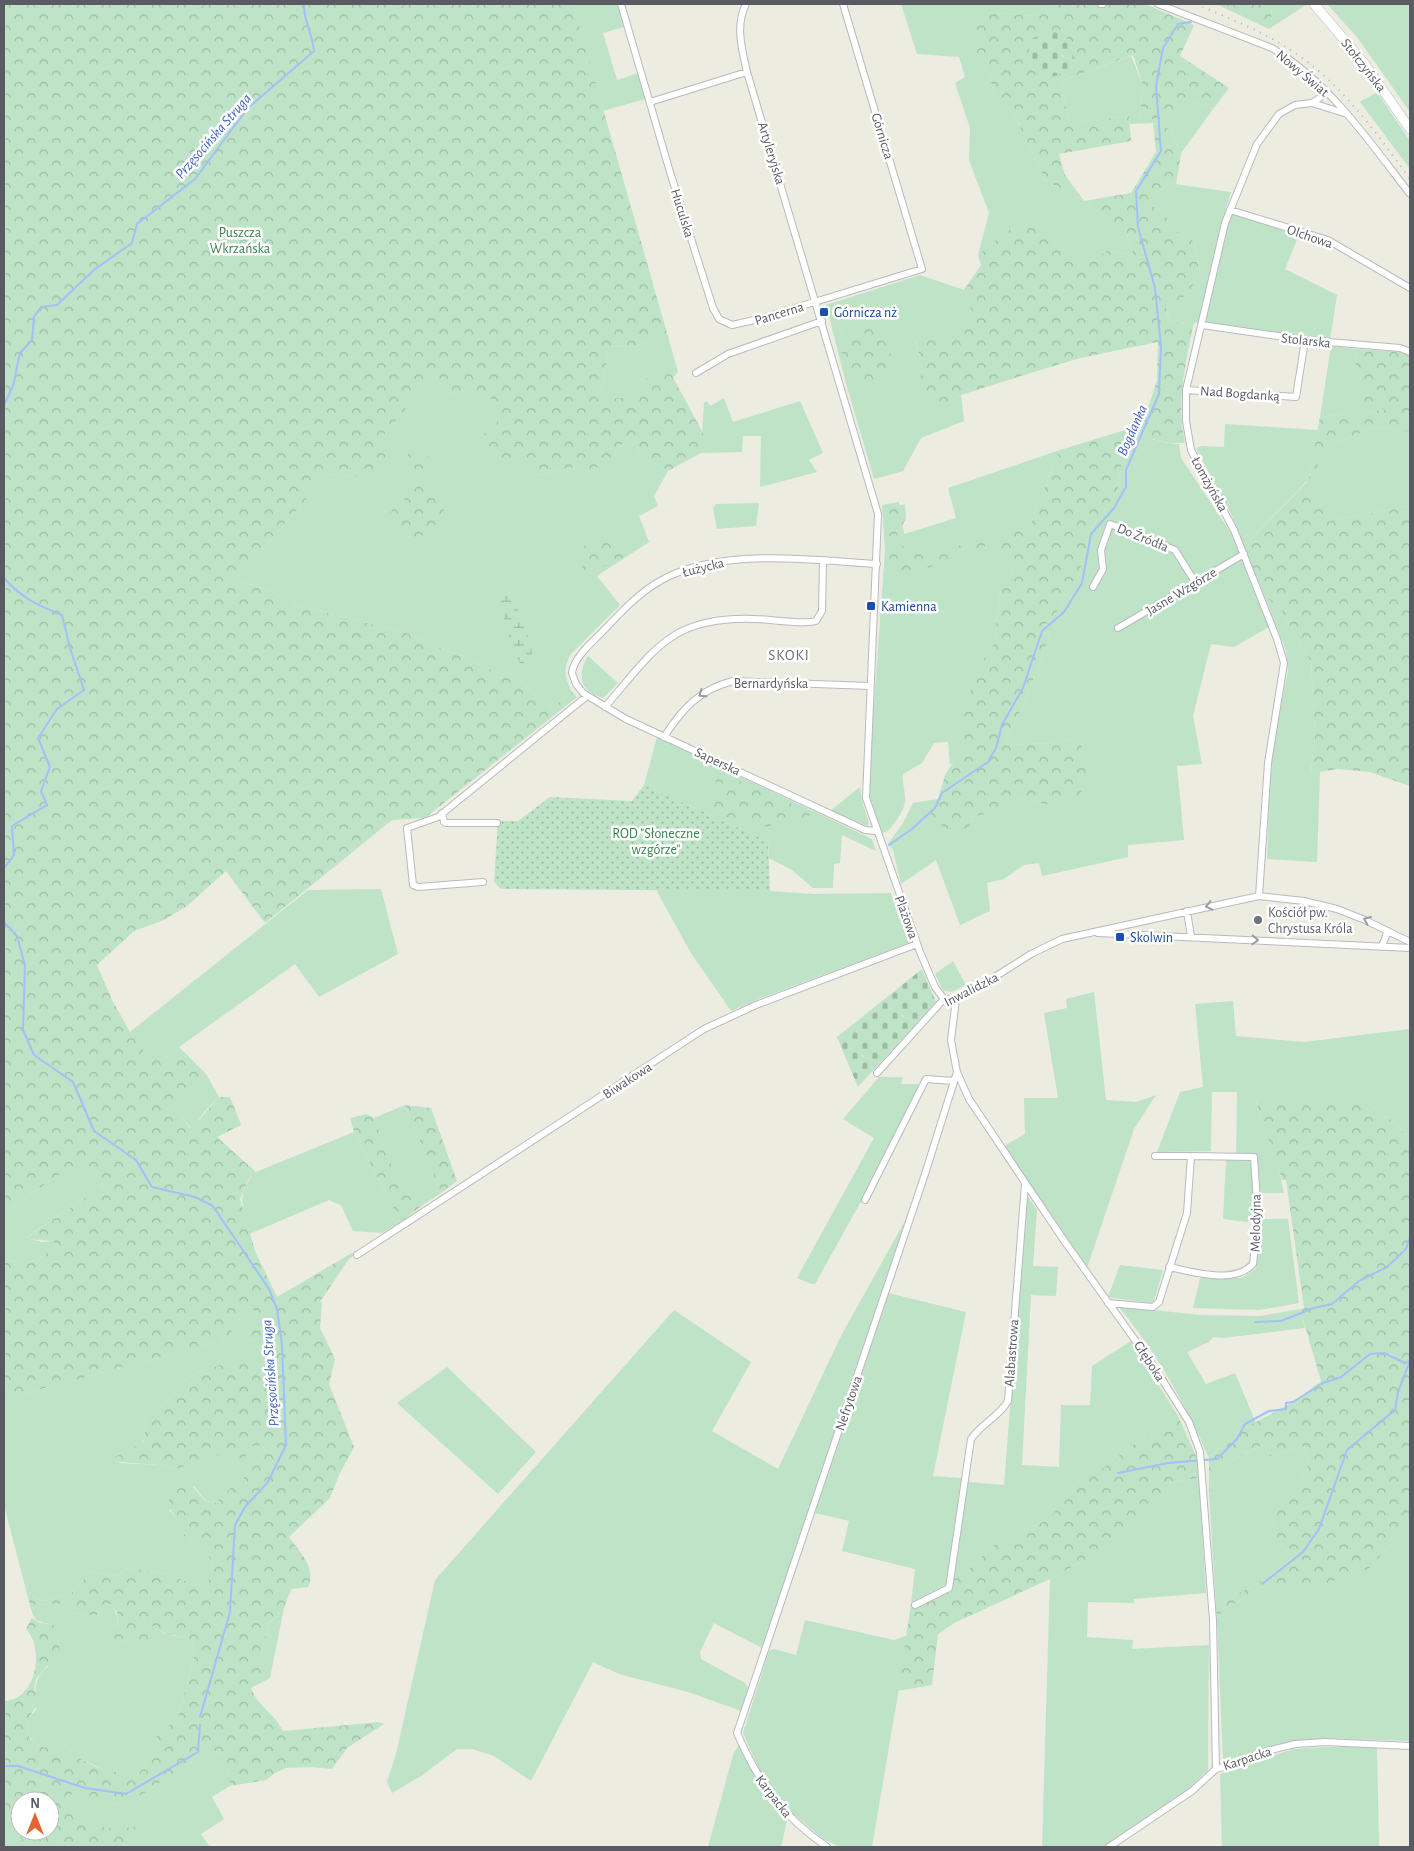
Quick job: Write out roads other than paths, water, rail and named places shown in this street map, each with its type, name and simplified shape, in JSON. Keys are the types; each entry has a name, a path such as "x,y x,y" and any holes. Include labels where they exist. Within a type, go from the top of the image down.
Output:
{"street":[{"name":"Huculska","path":"621,4 695,253 716,315 721,321"},
{"name":"Artyleryjska","path":"746,4 741,14 740,26 747,72 816,301"},
{"name":"Górnicza","path":"843,4 922,269"},
{"name":"Nowy Świat","path":"1158,4 1272,48 1287,58 1325,91 1347,114 1410,194"},
{"name":"Stołczyńska","path":"1314,4 1364,64 1410,129"},
{"path":"650,102 747,72"},
{"path":"1312,103 1321,97 1325,91"},
{"name":"Łomżyńska","path":"1258,896 1268,763 1284,663 1278,640 1244,554 1223,507 1191,450 1186,421 1186,390 1220,240 1250,157 1271,123 1286,109 1295,104 1312,103 1347,114"},
{"name":"Olchowa","path":"1230,210 1328,240 1410,288"},
{"name":"Pancerna","path":"721,321 728,324 742,323 922,269"},
{"path":"816,301 878,511 865,793 876,831"},
{"name":"Pancerna","path":"696,373 728,354 822,322"},
{"name":"Stolarska","path":"1202,325 1305,340 1394,348 1410,352"},
{"name":"Nad Bogdanką","path":"1186,390 1296,397 1305,340"},
{"name":"Do Źródła","path":"1094,588 1103,569 1101,550 1110,524 1176,550 1195,582"},
{"name":"Jasne Wzgórze","path":"1118,628 1244,554"},
{"name":"Łużycka","path":"572,673 580,656 622,610 646,590 674,574 696,565 720,560 876,564"},
{"path":"605,707 662,643 692,625 706,621 739,618 816,621 822,611 823,562"},
{"name":"Saperska","path":"572,673 577,687 587,696 605,707 664,737 865,830 876,831"},
{"name":"Bernardyńska","path":"664,737 690,702 711,688 733,681 870,686"},
{"path":"483,882 418,887 413,885 407,828 423,824 442,813 587,696"},
{"path":"442,813 443,821 446,823 497,823"},
{"name":"Plażowa","path":"876,831 933,984 944,1000"},
{"name":"Inwalidzka","path":"877,1073 944,1000 956,998 984,985 1045,946 1085,933 1258,896 1322,905 1356,916 1410,942"},
{"path":"1187,911 1191,937"},
{"path":"1126,924 1124,930 1127,934"},
{"path":"1382,946 1388,931"},
{"name":"Inwalidzka","path":"1085,933 1410,948"},
{"name":"Biwakowa","path":"357,1255 704,1029 741,1011 917,944"},
{"name":"Głęboka","path":"956,998 951,1040 957,1072 969,1098 1024,1184 1155,1368 1189,1422 1200,1452 1214,1620 1216,1769"},
{"name":"Nefrytowa","path":"737,1733 957,1072"},
{"path":"865,1200 926,1079 954,1081"},
{"name":"Melodyjna","path":"1155,1156 1254,1157 1258,1218 1253,1264 1242,1273 1230,1274 1204,1274 1170,1267"},
{"path":"1108,1303 1153,1307 1159,1302 1187,1213 1191,1156"},
{"name":"Alabastrowa","path":"915,1605 949,1588 971,1439 976,1430 1004,1408 1008,1401 1024,1184"},
{"name":"Karpacka","path":"737,1733 754,1771 766,1790 796,1824 827,1847"},
{"name":"Karpacka","path":"1109,1847 1192,1791 1216,1769 1267,1751 1296,1744 1334,1742 1410,1746"}],"waterway":[{"name":"Przęsocińska Struga","path":"4,405 13,386 20,353 32,340 34,317 41,307 57,305 94,270 132,243 137,224 195,179 247,109 314,51 305,16 304,4"},
{"name":"Bogdanka","path":"889,845 912,829 935,808 942,793 988,762 996,748 1002,725 1023,688 1042,631 1064,612 1082,583 1091,534 1114,508 1126,487 1126,470 1159,394 1161,346 1155,288 1138,227 1136,191 1161,151 1156,86 1163,48 1178,24 1191,22"},
{"name":"Przęsocińska Struga","path":"4,578 17,591 30,600 62,615 70,648 84,690 57,709 38,738 50,767 41,791 47,805 12,826 14,855 4,868"},
{"name":"Przęsocińska Struga","path":"4,922 17,936 25,966 23,1030 34,1055 73,1082 94,1131 136,1160 152,1187 195,1197 213,1206 269,1289 277,1309 282,1345 286,1445 268,1482 245,1507 235,1525 230,1612 200,1717"},
{"path":"1255,1322 1281,1321 1314,1308 1332,1304 1359,1281 1387,1267 1406,1249 1410,1237"},
{"path":"1118,1473 1168,1463 1217,1459 1237,1439 1245,1424 1269,1411 1286,1409 1286,1403 1293,1402 1323,1383 1341,1377 1370,1354 1384,1353 1405,1363 1410,1361"},
{"path":"1262,1584 1303,1552 1319,1529 1347,1450 1395,1410 1398,1392 1410,1361"},
{"name":"Przęsocińska Struga","path":"4,1766 18,1766 85,1788 126,1794 198,1752 200,1725"}],"railway":[{"path":"1196,4 1274,40 1315,68 1359,112 1410,179"}],"place":[{"name":"Górnicza nż","path":"824,312"},
{"name":"Kamienna","path":"871,606"},
{"name":"Kościół pw. Chrystusa Króla","path":"1258,920"},
{"name":"Skolwin","path":"1120,937"}],"district":[{"name":"SKOKI","path":"789,655"}],"park label":[{"name":"Puszcza Wkrzańska","path":"240,240"},
{"name":"ROD \"Słoneczne wzgórze\"","path":"656,842"}]}
